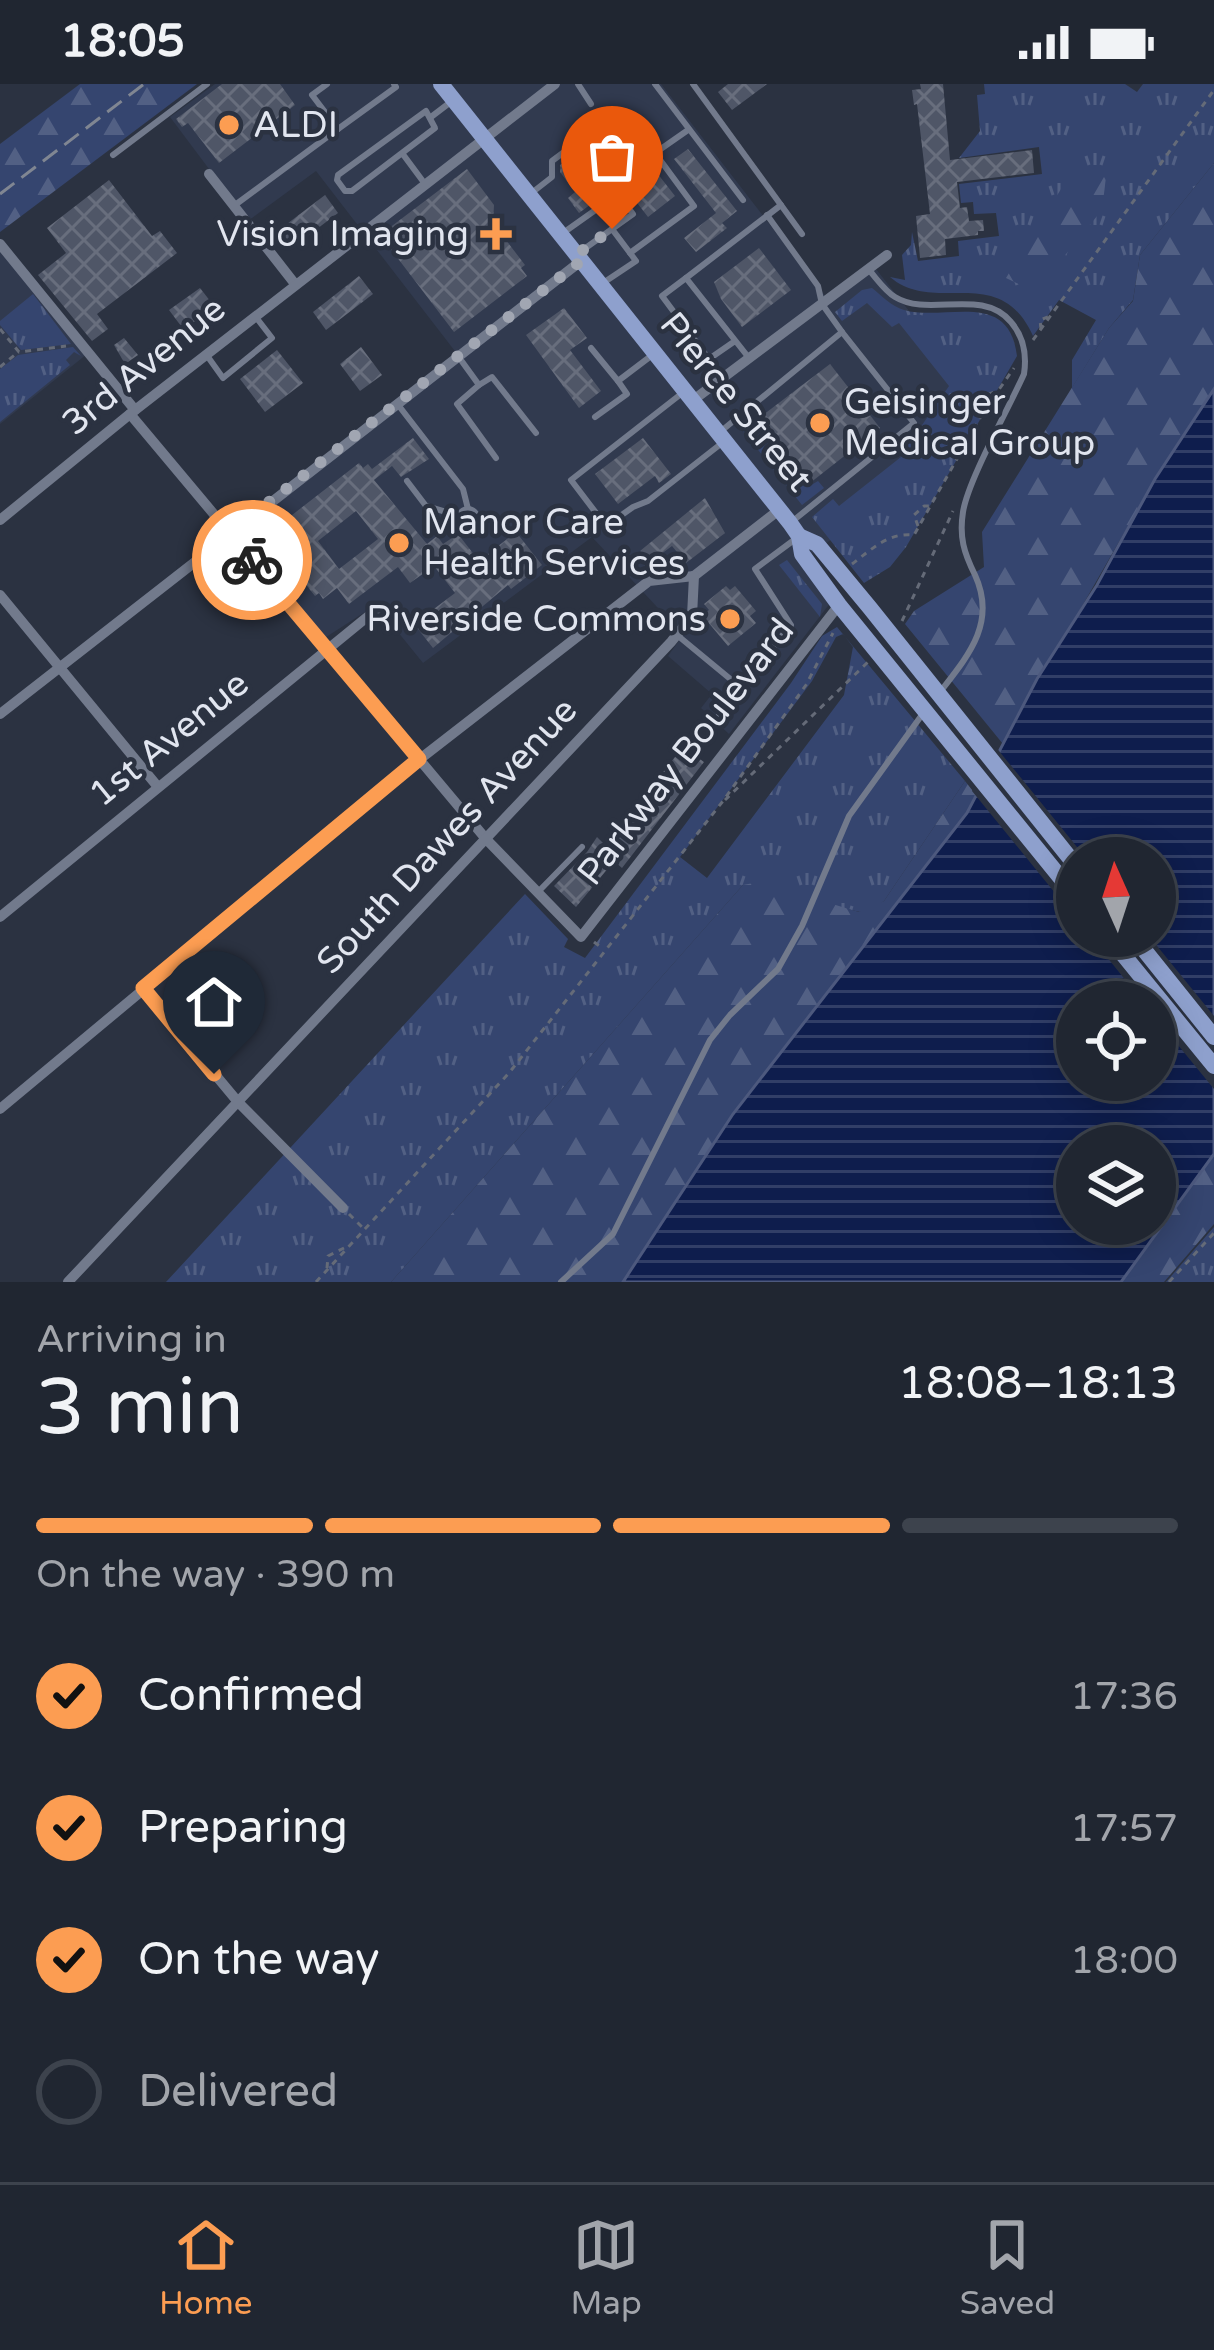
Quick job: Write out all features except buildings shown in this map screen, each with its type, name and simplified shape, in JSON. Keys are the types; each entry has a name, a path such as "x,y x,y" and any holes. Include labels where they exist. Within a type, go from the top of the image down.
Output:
{"main road":[{"name":"Pierce Street","path":"441,84 789,523 817,544 1056,841"},
{"name":"Pierce Street","path":"789,523 802,554 839,605 846,624 1056,873"},
{"path":"1125,957 1214,1066"},
{"path":"1149,957 1214,1037"}],"street":[{"name":"3rd Avenue","path":"0,520 555,84"},
{"path":"209,174 295,284"},
{"path":"0,244 229,533 486,839 538,892"},
{"path":"688,396 749,358 886,254"},
{"path":"0,714 579,258"},
{"path":"0,1109 419,759 649,581 694,576 789,523"},
{"name":"South Dawes Avenue","path":"68,1282 677,634 692,616 694,576"},
{"path":"0,596 158,787"},
{"name":"Parkway Boulevard","path":"538,892 581,937 839,605"},
{"name":"1st Avenue","path":"0,917 377,609"},
{"path":"143,988 238,1102 343,1208"}],"lane":[{"path":"113,155 206,84"},
{"path":"304,84 338,129"},
{"path":"312,95 327,84"},
{"path":"233,206 394,84"},
{"path":"578,84 591,104"},
{"path":"655,84 743,200"},
{"path":"693,84 802,234"},
{"path":"431,117 454,99"},
{"path":"422,111 435,128 402,153 352,191 337,180 422,111"},
{"path":"529,195 552,177 552,161 611,117 620,118 628,129 626,138 605,162"},
{"path":"630,253 694,206 655,153 688,130"},
{"path":"402,153 425,184"},
{"path":"560,235 618,194 633,214 579,258"},
{"path":"736,341 709,359 662,296 781,205"},
{"path":"719,714 791,625 754,569 789,523 914,423 822,304 818,286 766,215"},
{"path":"600,285 636,261 612,229"},
{"path":"561,1282 614,1234 710,1040 778,969 802,926 849,816 976,642 984,622 984,605 963,552 964,506 1024,374 1020,333 1003,312 979,305 911,303 894,297 868,270"},
{"path":"686,278 749,358"},
{"path":"206,354 224,378 272,338 255,316"},
{"path":"688,396 571,480 606,526 648,501 842,332"},
{"path":"591,348 627,394 596,417"},
{"path":"618,381 654,354"},
{"path":"458,356 479,385"},
{"path":"496,458 457,404 479,385 492,377 536,433"},
{"path":"397,404 464,489 467,509"},
{"path":"406,481 426,506 460,516 464,525 474,524 476,514 467,509"},
{"path":"460,516 467,509"},
{"path":"677,634 740,687"},
{"path":"538,892 582,847"}],"path":[{"path":"852,565 900,533 914,536 988,405 986,395 997,392 1041,329 1040,320 1050,317 1214,90"},
{"path":"0,329 19,352"},
{"path":"0,368 19,352 74,345"},
{"path":"918,527 914,515 931,506"},
{"path":"316,1282 327,1270 328,1256 346,1248 509,1073 723,801 846,624"},
{"path":"723,801 859,671"},
{"path":"595,942 604,950"},
{"path":"355,1220 364,1229"},
{"path":"1169,1282 1214,1233"}],"shaded area":[{"path":"215,84 661,84 826,297 872,264 958,373 865,515 799,563 831,602 729,734 701,708 712,694 668,656 683,635 592,537 423,663 376,605 323,639 237,533 461,359 316,171 248,221 170,117"},
{"path":"0,245 87,354 0,424"},
{"path":"1214,389 1214,1154 1176,1206 1176,1125 1056,1125 1056,1245 1148,1245 1121,1282 623,1282 733,1114 967,813 1037,679 1097,585 1155,479"}],"green space":[{"path":"80,84 197,84 0,232 0,144"},
{"path":"984,84 1125,84 1137,92 1143,84 1214,84 1214,163 1140,255 1133,300 1109,328 1072,388 1072,360 1096,320 1059,300 1033,336 1019,314 1003,301 908,288 890,277 905,280 902,255 911,245 912,232 918,261 959,256 958,241 999,236 996,213 974,214 973,202 961,203 959,184 1042,174 1039,147 959,158 980,131 977,95 985,94"},
{"path":"1214,163 1214,389 1155,479 1003,744 905,624 914,611 984,567 982,532 1109,328 1133,301 1140,255"},
{"path":"1074,168 1106,177 1102,210 1035,292 1006,278"},
{"path":"872,288 904,310 989,315 1012,335 1017,356 906,547 890,567 864,583 812,517 833,499 839,506 901,457 896,450 920,428 949,386 899,323 892,327 867,303 842,321 835,312 862,290"},
{"path":"33,294 71,344 21,350 0,325"},
{"path":"73,347 81,356 74,352 66,360 70,365 0,422 0,369 18,355"},
{"path":"755,413 808,487 818,481 824,488 802,505 739,426"},
{"path":"787,560 822,604 820,617 779,565"},
{"path":"837,627 843,634 836,637 812,681 680,857 707,878 844,695 853,647 845,637 965,781 884,901 860,912 743,885 391,1282 166,1282 525,894 568,939 564,947 585,958 822,636"},
{"path":"965,781 976,795 967,813 733,1114 623,1282 391,1282 743,885 759,882 859,912 884,901"},
{"path":"1214,1154 1214,1224 1164,1282 1120,1282 1147,1245 1176,1245 1176,1206"},
{"path":"1214,1227 1214,1282 1166,1282"}],"pier":[{"path":"995,746 1069,837 1056,837 1056,894 972,791"},
{"path":"1107,957 1166,957 1214,1016 1214,1089 1176,1043 1176,981 1126,981"}],"railway":[{"path":"0,194 144,84"}],"way so far":[{"path":"252,560 229,533 581,261 576,255 612,229"}],"place":[{"name":"ALDI","path":"229,125"},
{"name":"Vision Imaging","path":"496,234"},
{"name":"Geisinger Medical Group","path":"820,423"},
{"name":"Manor Care Health Services","path":"399,543"},
{"name":"Riverside Commons","path":"730,619"}],"route":[{"path":"214,1074 143,988 419,759 252,560"}]}
